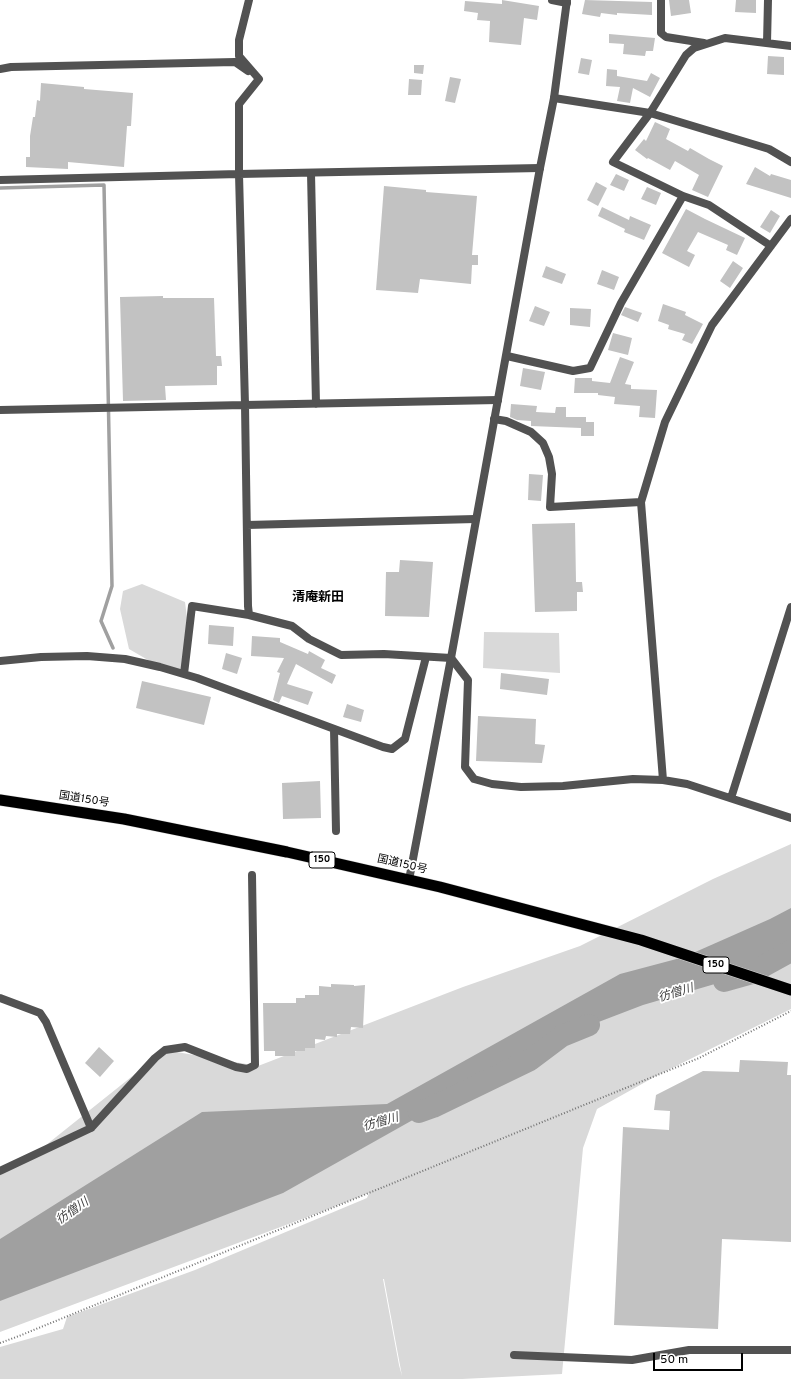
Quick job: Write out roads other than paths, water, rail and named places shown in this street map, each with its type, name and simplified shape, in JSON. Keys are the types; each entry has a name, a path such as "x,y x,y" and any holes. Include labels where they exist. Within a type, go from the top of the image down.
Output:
{"highway":[{"name":"国道150号","path":"0,800 124,819 287,852 448,889 641,940 791,990"}],"street":[{"path":"249,0 239,40 239,56 259,79"},
{"path":"409,880 554,98 567,2 552,0"},
{"path":"662,0 661,32 666,37 705,44"},
{"path":"767,43 768,0"},
{"path":"771,246 709,205 683,196 613,162 650,113 686,55 694,48 725,38 791,46"},
{"path":"0,69 11,67 235,62 259,79"},
{"path":"250,615 248,606 245,404 239,174 239,104 259,79"},
{"path":"554,98 650,113 769,149 791,162"},
{"path":"0,180 540,168"},
{"path":"311,173 316,404"},
{"path":"507,356 572,371 590,368 621,303 683,196"},
{"path":"664,780 641,502 665,422 712,325 791,219"},
{"path":"0,410 498,400"},
{"path":"494,419 506,421 531,432 543,443 549,456 552,474 550,507 641,502"},
{"path":"247,525 475,519"},
{"path":"184,674 192,606 250,615 292,626 309,640 341,655 384,654 451,658"},
{"path":"731,798 791,607"},
{"path":"0,661 42,657 88,656 125,659 160,666 392,749 405,740 426,657"},
{"path":"451,658 468,680 465,766 474,779 492,784 521,787 563,786 633,779 664,780 687,784 791,818"},
{"path":"334,729 336,831"},
{"path":"0,1171 90,1128 155,1058 165,1050 185,1047 236,1067 247,1069 255,1065 252,875"},
{"path":"0,998 40,1013 46,1022 90,1128"},
{"path":"514,1355 632,1360 689,1350 791,1350"}],"water":[{"path":"791,908 791,946 749,974 643,1005 562,1036 283,1193 0,1301 0,1239 202,1112 387,1104 620,974 684,957 770,919"}],"waterway":[{"path":"0,188 104,185 112,586 101,621 113,648"},
{"name":"彷僧川","path":"724,981 749,974 791,951"},
{"name":"彷僧川","path":"419,1112 433,1107 530,1060 562,1036 589,1025"}],"district":[{"name":"清庵新田","path":"318,598"}]}
